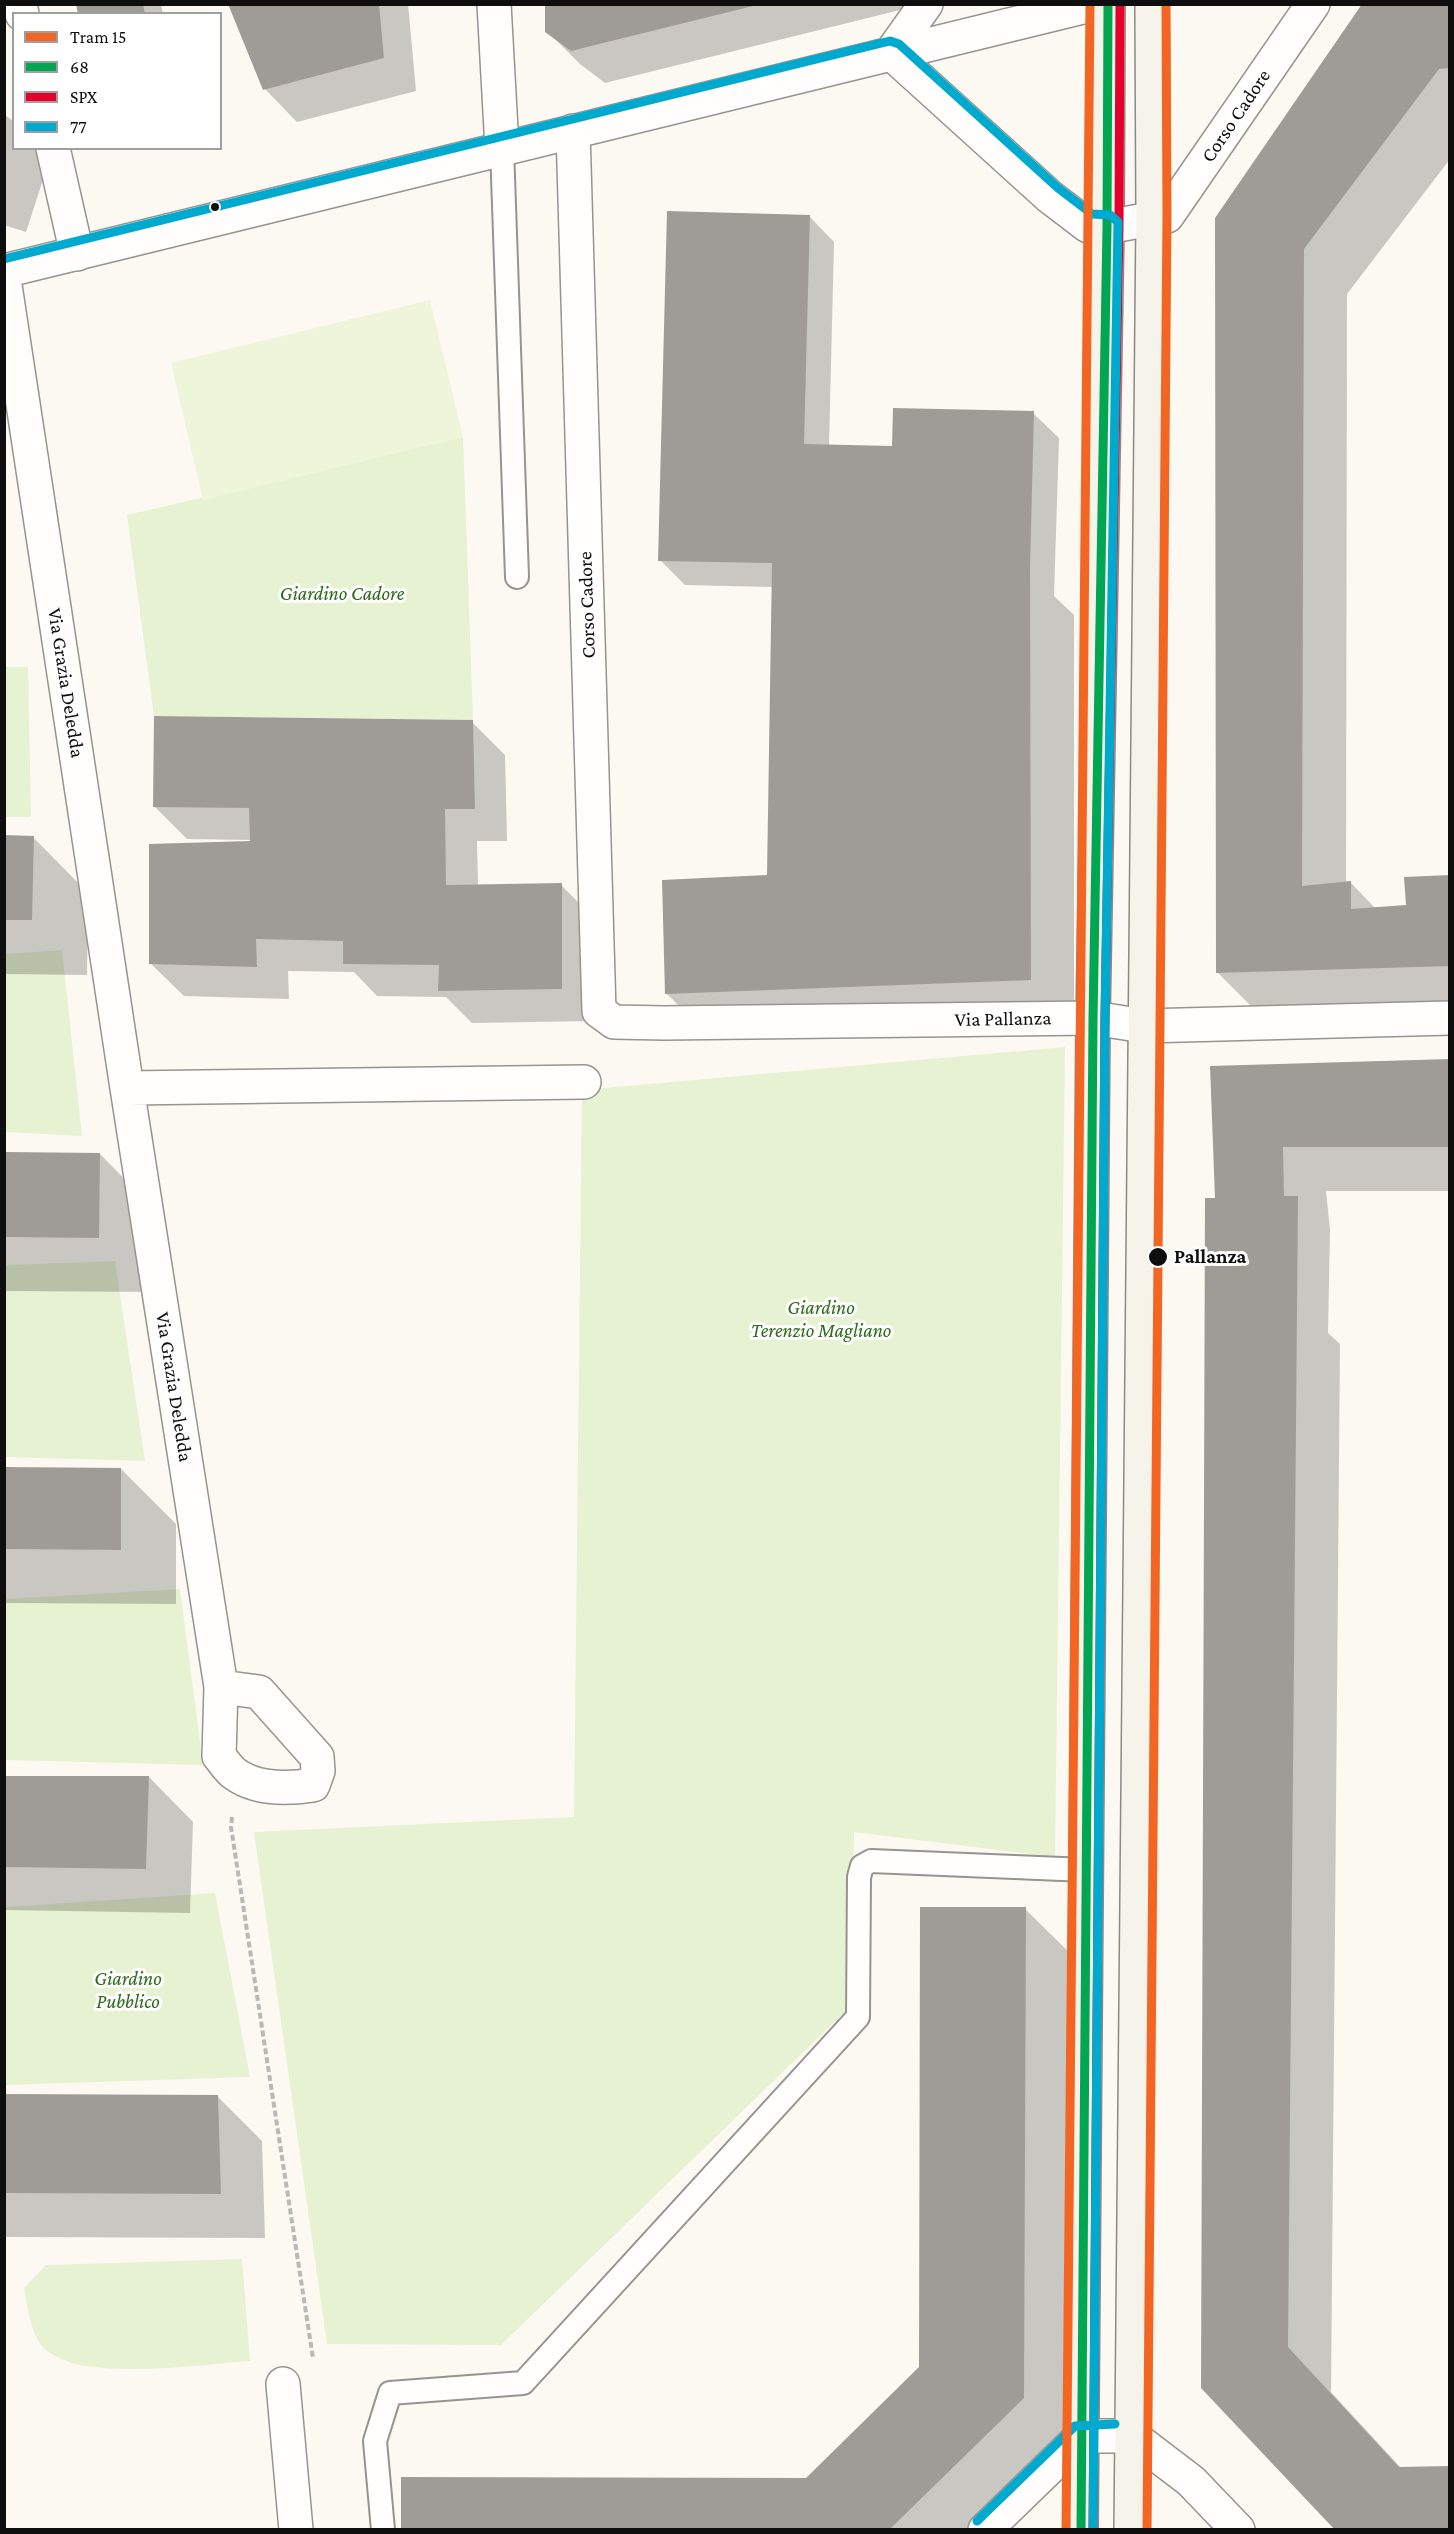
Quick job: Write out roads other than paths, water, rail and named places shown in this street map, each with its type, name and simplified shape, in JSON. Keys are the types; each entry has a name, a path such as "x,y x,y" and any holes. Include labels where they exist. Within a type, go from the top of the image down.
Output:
{"main road":[{"path":"1081,2529 1093,1018 1107,227 1108,4"},
{"path":"1131,2529 1153,218 1152,4"}],"street":[{"path":"494,4 502,148"},
{"path":"891,53 926,4"},
{"path":"4,272 1095,4"},
{"name":"Corso Cadore","path":"1153,218 1167,216 1313,4"},
{"path":"891,53 1050,197 1088,226 1107,227 1153,218"},
{"name":"Corso Cadore","path":"573,131 599,1011 614,1022 664,1023"},
{"path":"53,150 77,254"},
{"name":"Via Grazia Deledda","path":"4,279 220,1687 219,1756 235,1774 262,1786 291,1788 313,1785 318,1771 317,1757 259,1692 220,1687"},
{"name":"Via Pallanza","path":"664,1023 1093,1018 1144,1026 1449,1018"},
{"path":"127,1088 584,1082"},
{"path":"283,2384 296,2529"},
{"path":"985,2529 1082,2436 1132,2436 1191,2481 1238,2529"}],"lane":[{"path":"502,148 517,577"},
{"path":"382,2529 375,2441 390,2393 523,2383 858,2017 859,1877 862,1866 871,1861 1086,1869"}],"tram line":[{"name":"15","path":"1066,2530 1090,4"},
{"name":"15","path":"1147,2530 1167,216 1166,4"}],"place":[{"name":"Pallanza","path":"1158,1257"}],"park label":[{"name":"Giardino Cadore","path":"342,594"},
{"name":"Giardino Terenzio Magliano","path":"821,1320"},
{"name":"Giardino Pubblico","path":"128,1990"}]}
